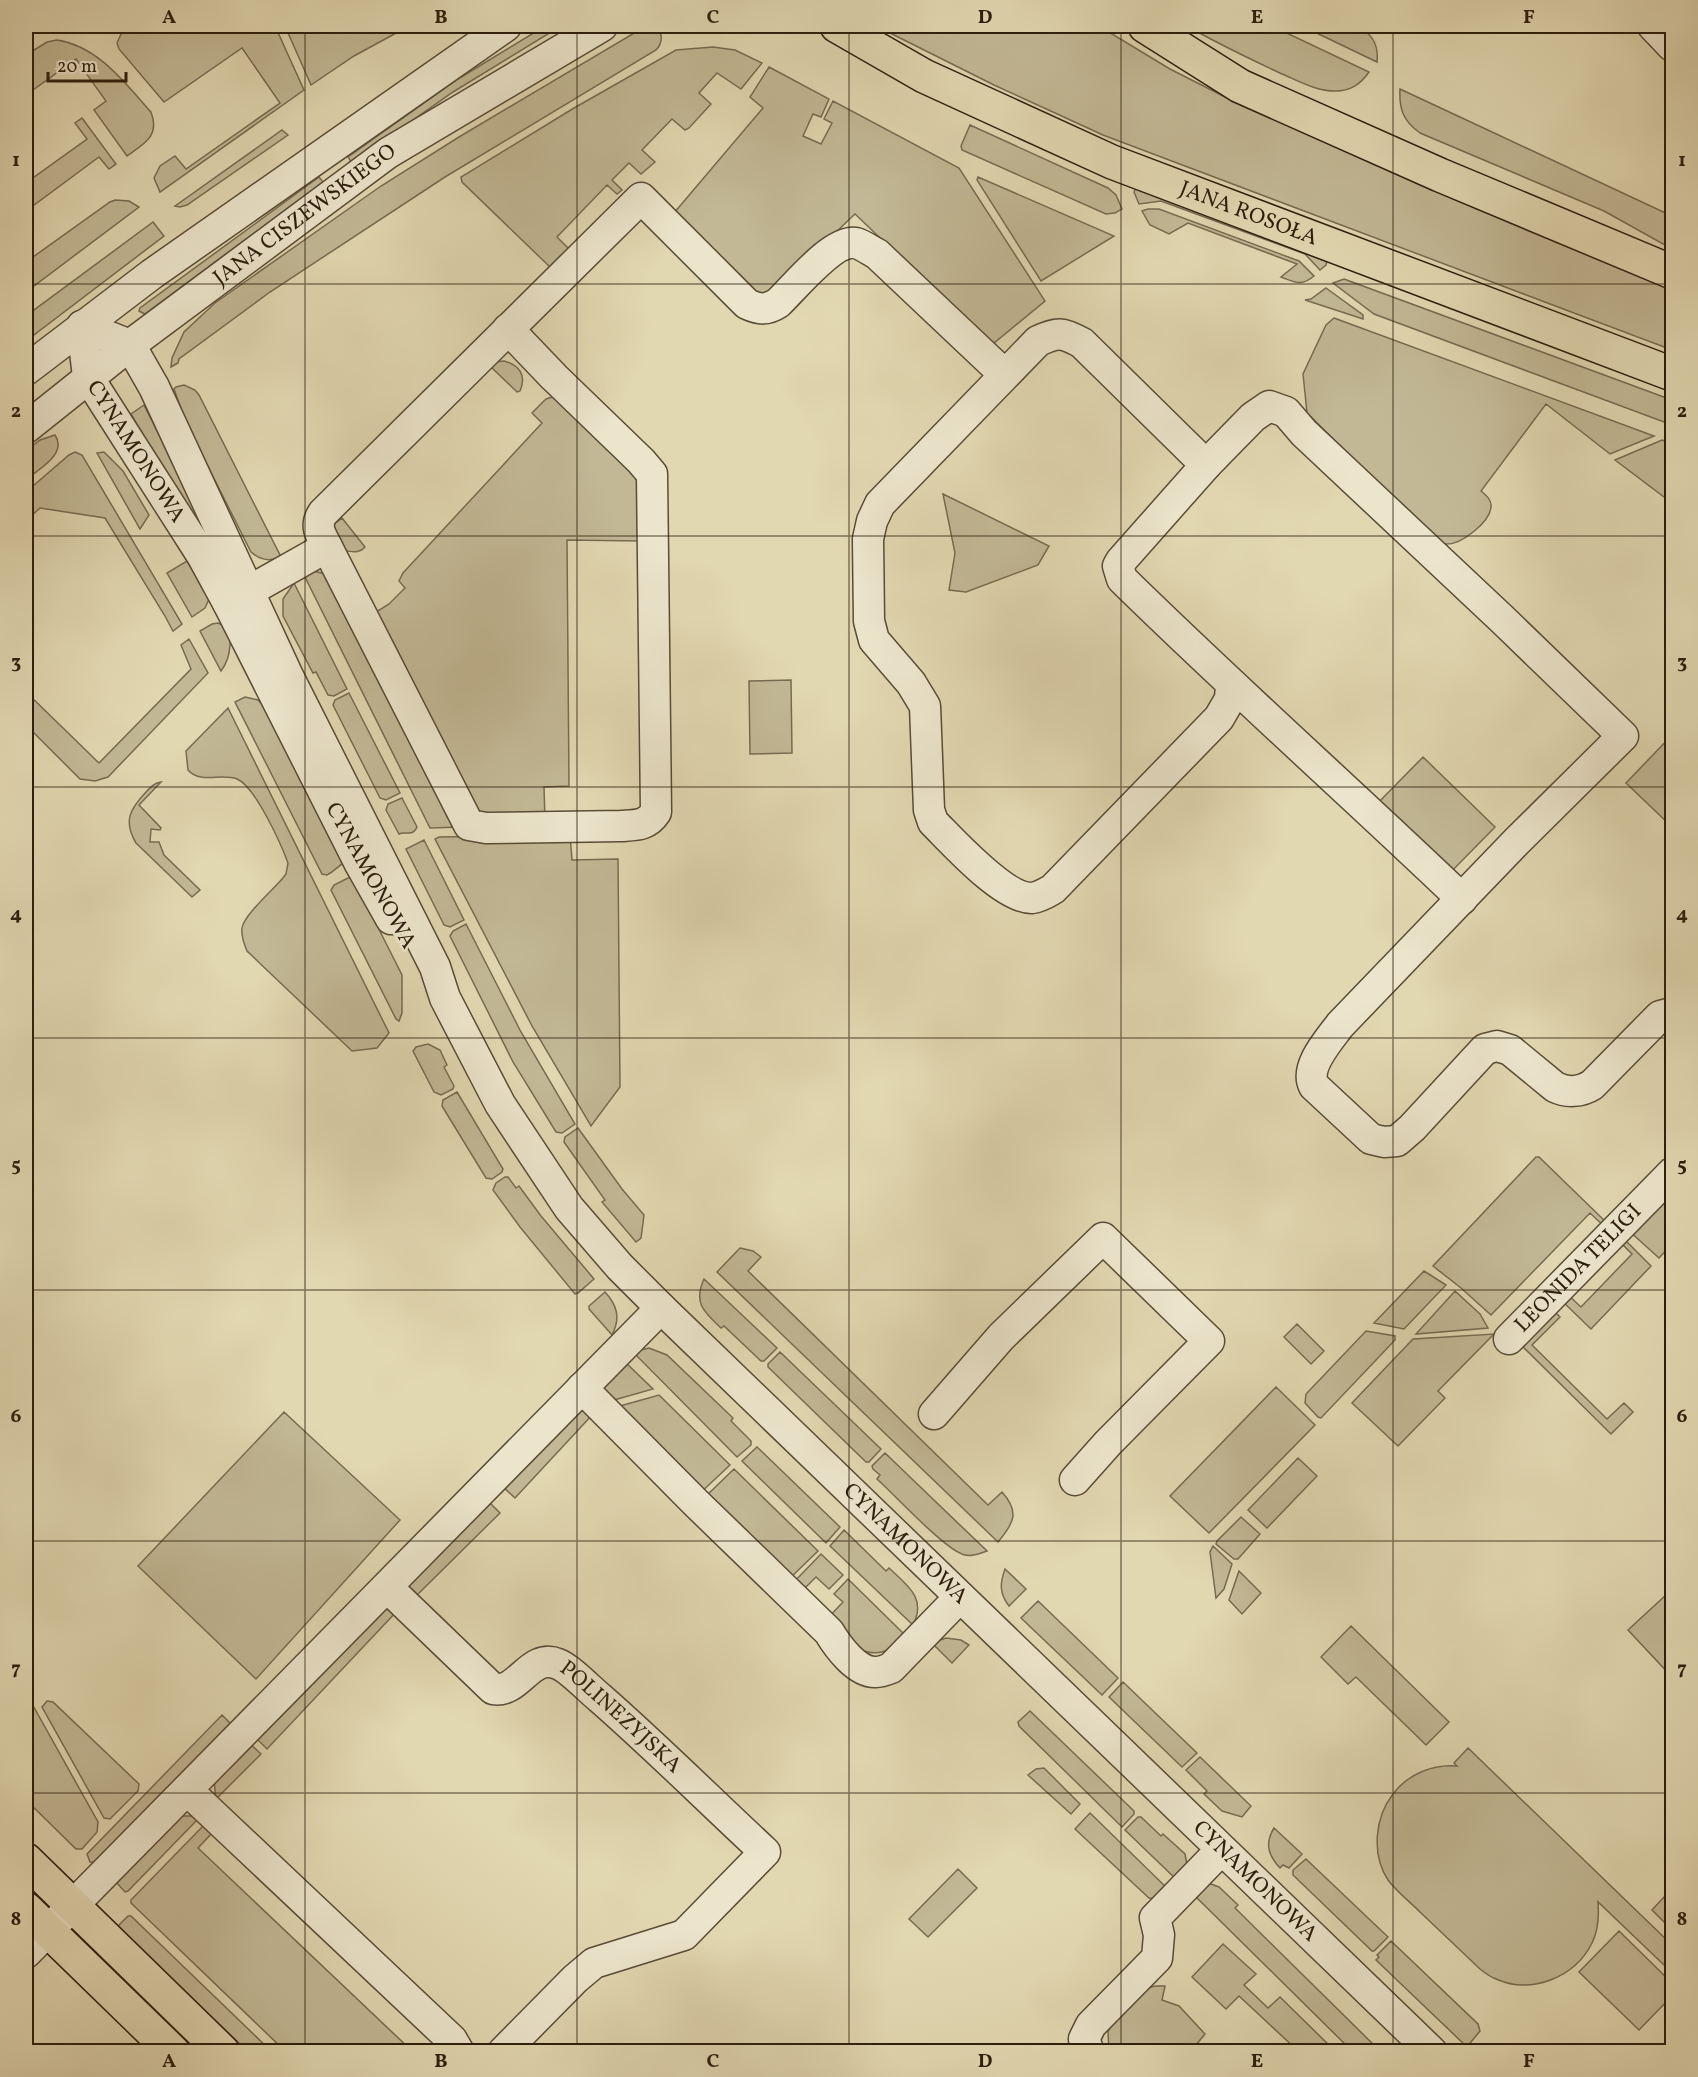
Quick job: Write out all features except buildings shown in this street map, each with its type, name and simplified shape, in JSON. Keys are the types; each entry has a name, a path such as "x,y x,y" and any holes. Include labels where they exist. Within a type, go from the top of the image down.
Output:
{"main road":[{"name":"JANA ROSOŁA","path":"837,26 924,76 1112,162 1672,374"},
{"path":"1145,26 1240,86 1440,175 1672,272"},
{"path":"26,1860 223,2052"},
{"path":"33,1931 173,2052"}],"street":[{"name":"JANA CISZEWSKIEGO","path":"26,370 187,249 506,26"},
{"name":"JANA CISZEWSKIEGO","path":"26,429 88,377 388,153 602,26"},
{"path":"1653,26 1672,46"},
{"path":"508,329 554,377 641,460 652,474 656,812 652,819 640,825 486,828 469,825 347,583 327,548 318,528 320,518 323,513 508,329 641,198 747,304 759,309 770,308 778,303 832,250 844,244 857,243 878,254 1004,374"},
{"path":"82,326 130,345"},
{"name":"CYNAMONOWA","path":"82,326 88,377 180,520 239,597"},
{"path":"1206,465 1082,343 1069,336 1056,333 1038,341 1004,374 880,504 870,528 868,610 871,634 880,648 911,683 925,706 929,810 933,822 1005,888 1012,893 1030,898 1041,896 1053,889 1220,717 1230,699 1231,685"},
{"name":"CYNAMONOWA","path":"130,345 154,387 239,597 255,659 376,894 430,983 445,998 500,1104 569,1208 620,1267 661,1308 1428,2049"},
{"path":"1462,899 1231,685 1122,579 1118,566 1206,465 1253,417 1269,406 1286,412 1304,433 1623,736 1340,1025 1312,1070 1311,1077 1314,1086 1371,1139 1384,1142 1403,1138 1485,1049 1497,1046 1510,1050 1555,1087 1561,1090 1578,1091 1592,1085 1660,1016 1672,1014"},
{"path":"239,597 327,548"},
{"name":"LEONIDA TELIGI","path":"1509,1339 1672,1173"},
{"path":"934,1414 1002,1337 1103,1238 1209,1341 1108,1443 1075,1480"},
{"path":"33,1931 72,1906 661,1308"},
{"path":"582,1388 829,1632 838,1647 862,1669 875,1672 891,1668 960,1598"},
{"name":"POLINEZYJSKA","path":"387,1587 494,1689 511,1686 535,1665 543,1662 558,1664 615,1711 765,1852 684,1935 594,1964 575,1979 503,2052"},
{"path":"187,1790 452,2040 459,2052"},
{"path":"1089,2052 1084,2039 1091,2025 1157,1958 1159,1935 1155,1918 1221,1850"}],"shaded area":[{"path":"138,26 275,26 304,90 160,192 154,178 160,166 175,156 186,169 280,103 242,48 164,102 119,49 117,43 121,34"},
{"path":"285,26 409,26 354,56 311,85"},
{"path":"545,26 561,26 453,92 352,163 348,157 458,79"},
{"path":"646,26 658,26 661,41 656,50 445,177 270,292 171,367 172,358 184,332 215,303 381,186"},
{"path":"876,26 1099,26 1170,69 1235,102 1672,289 1672,350 1103,135 994,85"},
{"path":"1187,26 1272,26 1369,72 1358,84 1345,90 1321,89 1270,68"},
{"path":"1302,26 1356,26 1373,40 1377,50 1377,62"},
{"path":"57,40 85,50 110,67 151,112 154,127 152,133 145,143 127,156 94,110 106,101 76,59 26,95 26,55 47,42"},
{"path":"713,47 735,50 762,63 741,89 717,73 699,93 711,104 689,128 685,130 672,119 642,150 655,162 641,174 629,163 612,180 622,190 617,194 607,185 557,237 569,249 551,268 462,182 461,177 574,108 676,50"},
{"path":"769,67 829,99 821,117 813,114 803,136 821,144 832,123 824,119 833,101 959,168 1045,301 988,348 987,340 855,214 771,294 761,295 749,288 674,213 763,108 750,97"},
{"path":"1400,89 1672,216 1672,249 1604,211 1420,133 1403,114"},
{"path":"82,118 116,164 109,169 99,157 26,211 26,183 87,139 75,123"},
{"path":"970,125 1108,188 1116,195 1122,209 1106,214 962,150 961,146"},
{"path":"282,130 288,135 187,205 175,206"},
{"path":"319,177 323,182 145,314 139,311 140,308"},
{"path":"978,177 1114,236 1041,281 977,180"},
{"path":"1137,186 1327,261 1326,265 1320,270 1305,254 1161,201 1139,204 1134,192"},
{"path":"115,200 129,201 139,207 26,292 26,262"},
{"path":"1159,209 1299,261 1314,276 1305,282 1294,282 1281,277 1297,264 1188,223 1169,234 1150,225 1142,211"},
{"path":"153,222 164,236 26,341 26,316"},
{"path":"1344,279 1672,400 1672,425 1374,314 1333,283"},
{"path":"1326,288 1363,315 1363,319 1305,300 1311,299"},
{"path":"1334,318 1654,436 1610,454 1546,404 1481,491 1491,502 1486,519 1474,532 1459,541 1446,544 1439,542 1307,413 1303,374 1326,325"},
{"path":"504,361 518,368 523,380 520,391 517,392 490,366 495,362"},
{"path":"184,385 195,390 199,395 281,557 265,559 251,552 186,423 174,389"},
{"path":"560,397 642,472 641,541 567,540 569,786 544,787 545,820 478,814 373,614 389,604 405,588 399,581 403,573 542,423 532,413 546,399"},
{"path":"144,405 224,563 219,566 131,414"},
{"path":"55,435 58,448 55,455 26,480 26,451 40,440"},
{"path":"1662,440 1672,443 1672,503 1615,460"},
{"path":"75,452 82,455 182,624 173,631 105,518 40,508 26,521 26,492"},
{"path":"104,452 123,471 149,515 140,529 97,453"},
{"path":"943,494 1049,546 1038,565 966,592 949,590 955,553"},
{"path":"342,518 365,547 359,551 339,549 333,525"},
{"path":"187,561 209,599 205,608 192,617 167,573"},
{"path":"306,569 333,576 461,827 430,828 303,573"},
{"path":"294,583 347,689 334,696 328,695 316,672 313,673 283,616 283,599"},
{"path":"218,623 228,632 230,638 229,652 221,671 200,631"},
{"path":"189,639 208,673 108,777 95,781 80,779 26,725 26,692 99,763 191,669 181,645"},
{"path":"791,680 792,753 750,754 749,681"},
{"path":"349,693 400,793 386,800 380,798 333,705 335,700"},
{"path":"245,697 258,700 269,711 345,862 327,875 322,874 235,702"},
{"path":"228,708 389,1033 377,1048 352,1051 247,951 242,934 244,923 286,874 288,863 267,816 252,792 244,784 231,777 198,776 188,770 186,751"},
{"path":"1672,735 1672,827 1626,783"},
{"path":"1423,757 1495,827 1447,876 1375,806"},
{"path":"161,782 139,805 161,828 160,830 151,829 150,842 159,842 164,855 200,890 192,897 136,843 130,828 132,810 140,798 156,783"},
{"path":"402,798 417,827 411,833 399,834 386,810 388,804"},
{"path":"570,835 572,860 618,859 620,1087 591,1126 532,1026 435,839 439,837"},
{"path":"424,840 464,920 450,927 444,925 406,849"},
{"path":"352,876 402,975 402,1013 399,1021 331,890 334,885"},
{"path":"466,924 521,1032 575,1124 562,1133 556,1132 513,1062 450,936 453,931"},
{"path":"428,1044 440,1050 447,1065 444,1067 454,1086 453,1089 441,1095 434,1092 413,1051 416,1047"},
{"path":"457,1092 503,1169 492,1179 486,1178 442,1106 443,1100"},
{"path":"578,1128 622,1189 644,1215 641,1238 636,1242 602,1202 605,1200 564,1142 565,1137"},
{"path":"1536,1157 1539,1157 1609,1225 1606,1228 1590,1213 1491,1315 1433,1266"},
{"path":"508,1177 516,1188 519,1186 594,1279 578,1293 575,1294 493,1190 496,1183"},
{"path":"1672,1186 1672,1244 1659,1258 1628,1230"},
{"path":"1622,1237 1651,1266 1591,1329 1560,1299 1566,1293 1581,1307 1632,1254 1618,1240"},
{"path":"740,1248 753,1251 761,1257 748,1271 988,1505 1002,1492 1008,1499 1013,1517 1008,1529 998,1542 717,1272"},
{"path":"1424,1271 1446,1285 1404,1329 1374,1323"},
{"path":"704,1279 777,1348 764,1361 761,1361 724,1326 721,1328 705,1312 700,1301"},
{"path":"1455,1291 1480,1314 1488,1328 1416,1334"},
{"path":"605,1292 615,1307 617,1317 612,1335 589,1309 589,1306"},
{"path":"1551,1308 1560,1317 1532,1345 1607,1419 1624,1403 1633,1412 1611,1434 1517,1341"},
{"path":"1297,1324 1324,1351 1311,1364 1284,1337"},
{"path":"1366,1331 1395,1336 1395,1340 1321,1418 1318,1417 1305,1403 1306,1394"},
{"path":"1494,1334 1438,1391 1445,1398 1398,1446 1352,1403 1413,1339"},
{"path":"649,1348 667,1355 733,1418 731,1421 751,1441 751,1445 737,1457 633,1352"},
{"path":"780,1352 881,1449 869,1462 866,1462 768,1367 768,1364"},
{"path":"623,1360 653,1389 607,1402 605,1384"},
{"path":"1276,1387 1315,1425 1209,1533 1170,1496"},
{"path":"659,1395 730,1465 698,1495 613,1408"},
{"path":"581,1402 593,1414 515,1498 502,1486"},
{"path":"284,1412 400,1520 256,1679 138,1566"},
{"path":"757,1447 840,1527 826,1543 742,1461"},
{"path":"885,1453 987,1551 971,1556 965,1555 946,1544 921,1522 877,1479 880,1475 872,1466"},
{"path":"1298,1458 1317,1476 1267,1528 1248,1510"},
{"path":"734,1469 818,1551 787,1581 703,1499"},
{"path":"488,1501 500,1513 412,1600 400,1588"},
{"path":"1241,1517 1260,1534 1238,1559 1234,1559 1216,1544"},
{"path":"844,1530 886,1571 889,1568 908,1586 918,1607 913,1625 830,1546"},
{"path":"1213,1546 1232,1564 1224,1589 1216,1598 1210,1552"},
{"path":"821,1554 843,1575 829,1589 816,1577 801,1592 828,1618 843,1602 834,1594 848,1579 905,1635 889,1649 873,1653 858,1649 791,1585"},
{"path":"1005,1569 1026,1589 1009,1606 1003,1597 1001,1588"},
{"path":"1239,1571 1261,1593 1242,1614 1229,1600"},
{"path":"1667,1594 1672,1599 1672,1677 1628,1630"},
{"path":"385,1600 397,1611 267,1749 254,1736"},
{"path":"1038,1601 1118,1678 1102,1695 1021,1618"},
{"path":"1351,1626 1449,1722 1426,1745 1356,1677 1348,1684 1321,1657"},
{"path":"946,1638 961,1640 969,1645 952,1663 932,1643"},
{"path":"1123,1682 1197,1753 1182,1767 1109,1697"},
{"path":"26,1693 98,1822 97,1832 82,1849 76,1849 26,1800"},
{"path":"47,1701 53,1702 139,1784 138,1791 110,1819 104,1818 42,1707"},
{"path":"1030,1711 1134,1811 1122,1827 1019,1726 1018,1722"},
{"path":"222,1715 232,1725 98,1863 90,1862 87,1854"},
{"path":"247,1741 261,1754 216,1799 214,1780"},
{"path":"1468,1748 1672,1945 1672,1956 1664,1965 1598,1902 1598,1923 1594,1938 1575,1965 1564,1974 1538,1984 1510,1983 1492,1977 1480,1969 1399,1893 1388,1880 1379,1859 1377,1836 1382,1813 1393,1794 1406,1781 1430,1769 1457,1766 1454,1763"},
{"path":"1200,1757 1251,1806 1242,1817 1222,1811 1204,1794 1207,1791 1186,1770"},
{"path":"1044,1768 1080,1804 1071,1814 1028,1775 1036,1769"},
{"path":"1090,1813 1170,1891 1156,1899 1149,1898 1075,1829"},
{"path":"182,1816 192,1816 198,1819 125,1892 115,1881 173,1820"},
{"path":"1138,1817 1141,1817 1161,1836 1163,1834 1185,1854 1187,1865 1178,1881 1125,1830"},
{"path":"204,1825 213,1832 198,1848 412,2051 285,2051 131,1903 131,1900"},
{"path":"1274,1828 1302,1854 1289,1868 1283,1865 1280,1868 1269,1849 1269,1839"},
{"path":"1306,1859 1388,1937 1374,1951 1293,1875 1293,1870"},
{"path":"958,1869 977,1888 928,1937 909,1919"},
{"path":"1211,1884 1219,1887 1238,1905 1235,1908 1380,2051 1352,2051 1192,1893 1203,1885"},
{"path":"1664,1897 1672,1906 1672,1930 1652,1910"},
{"path":"128,1916 131,1916 271,2051 247,2051 119,1928"},
{"path":"1619,1931 1672,1983 1672,1996 1639,2030 1579,1972"},
{"path":"1391,1941 1478,2024 1480,2031 1467,2047 1376,1960 1379,1957 1377,1955"},
{"path":"1223,1944 1256,1974 1244,1985 1268,2008 1280,1997 1335,2051 1298,2051 1239,1996 1226,2009 1192,1977"},
{"path":"1165,1986 1162,2000 1179,2006 1205,2034 1191,2051 1109,2052 1108,2032 1112,2023 1148,1988"}]}
